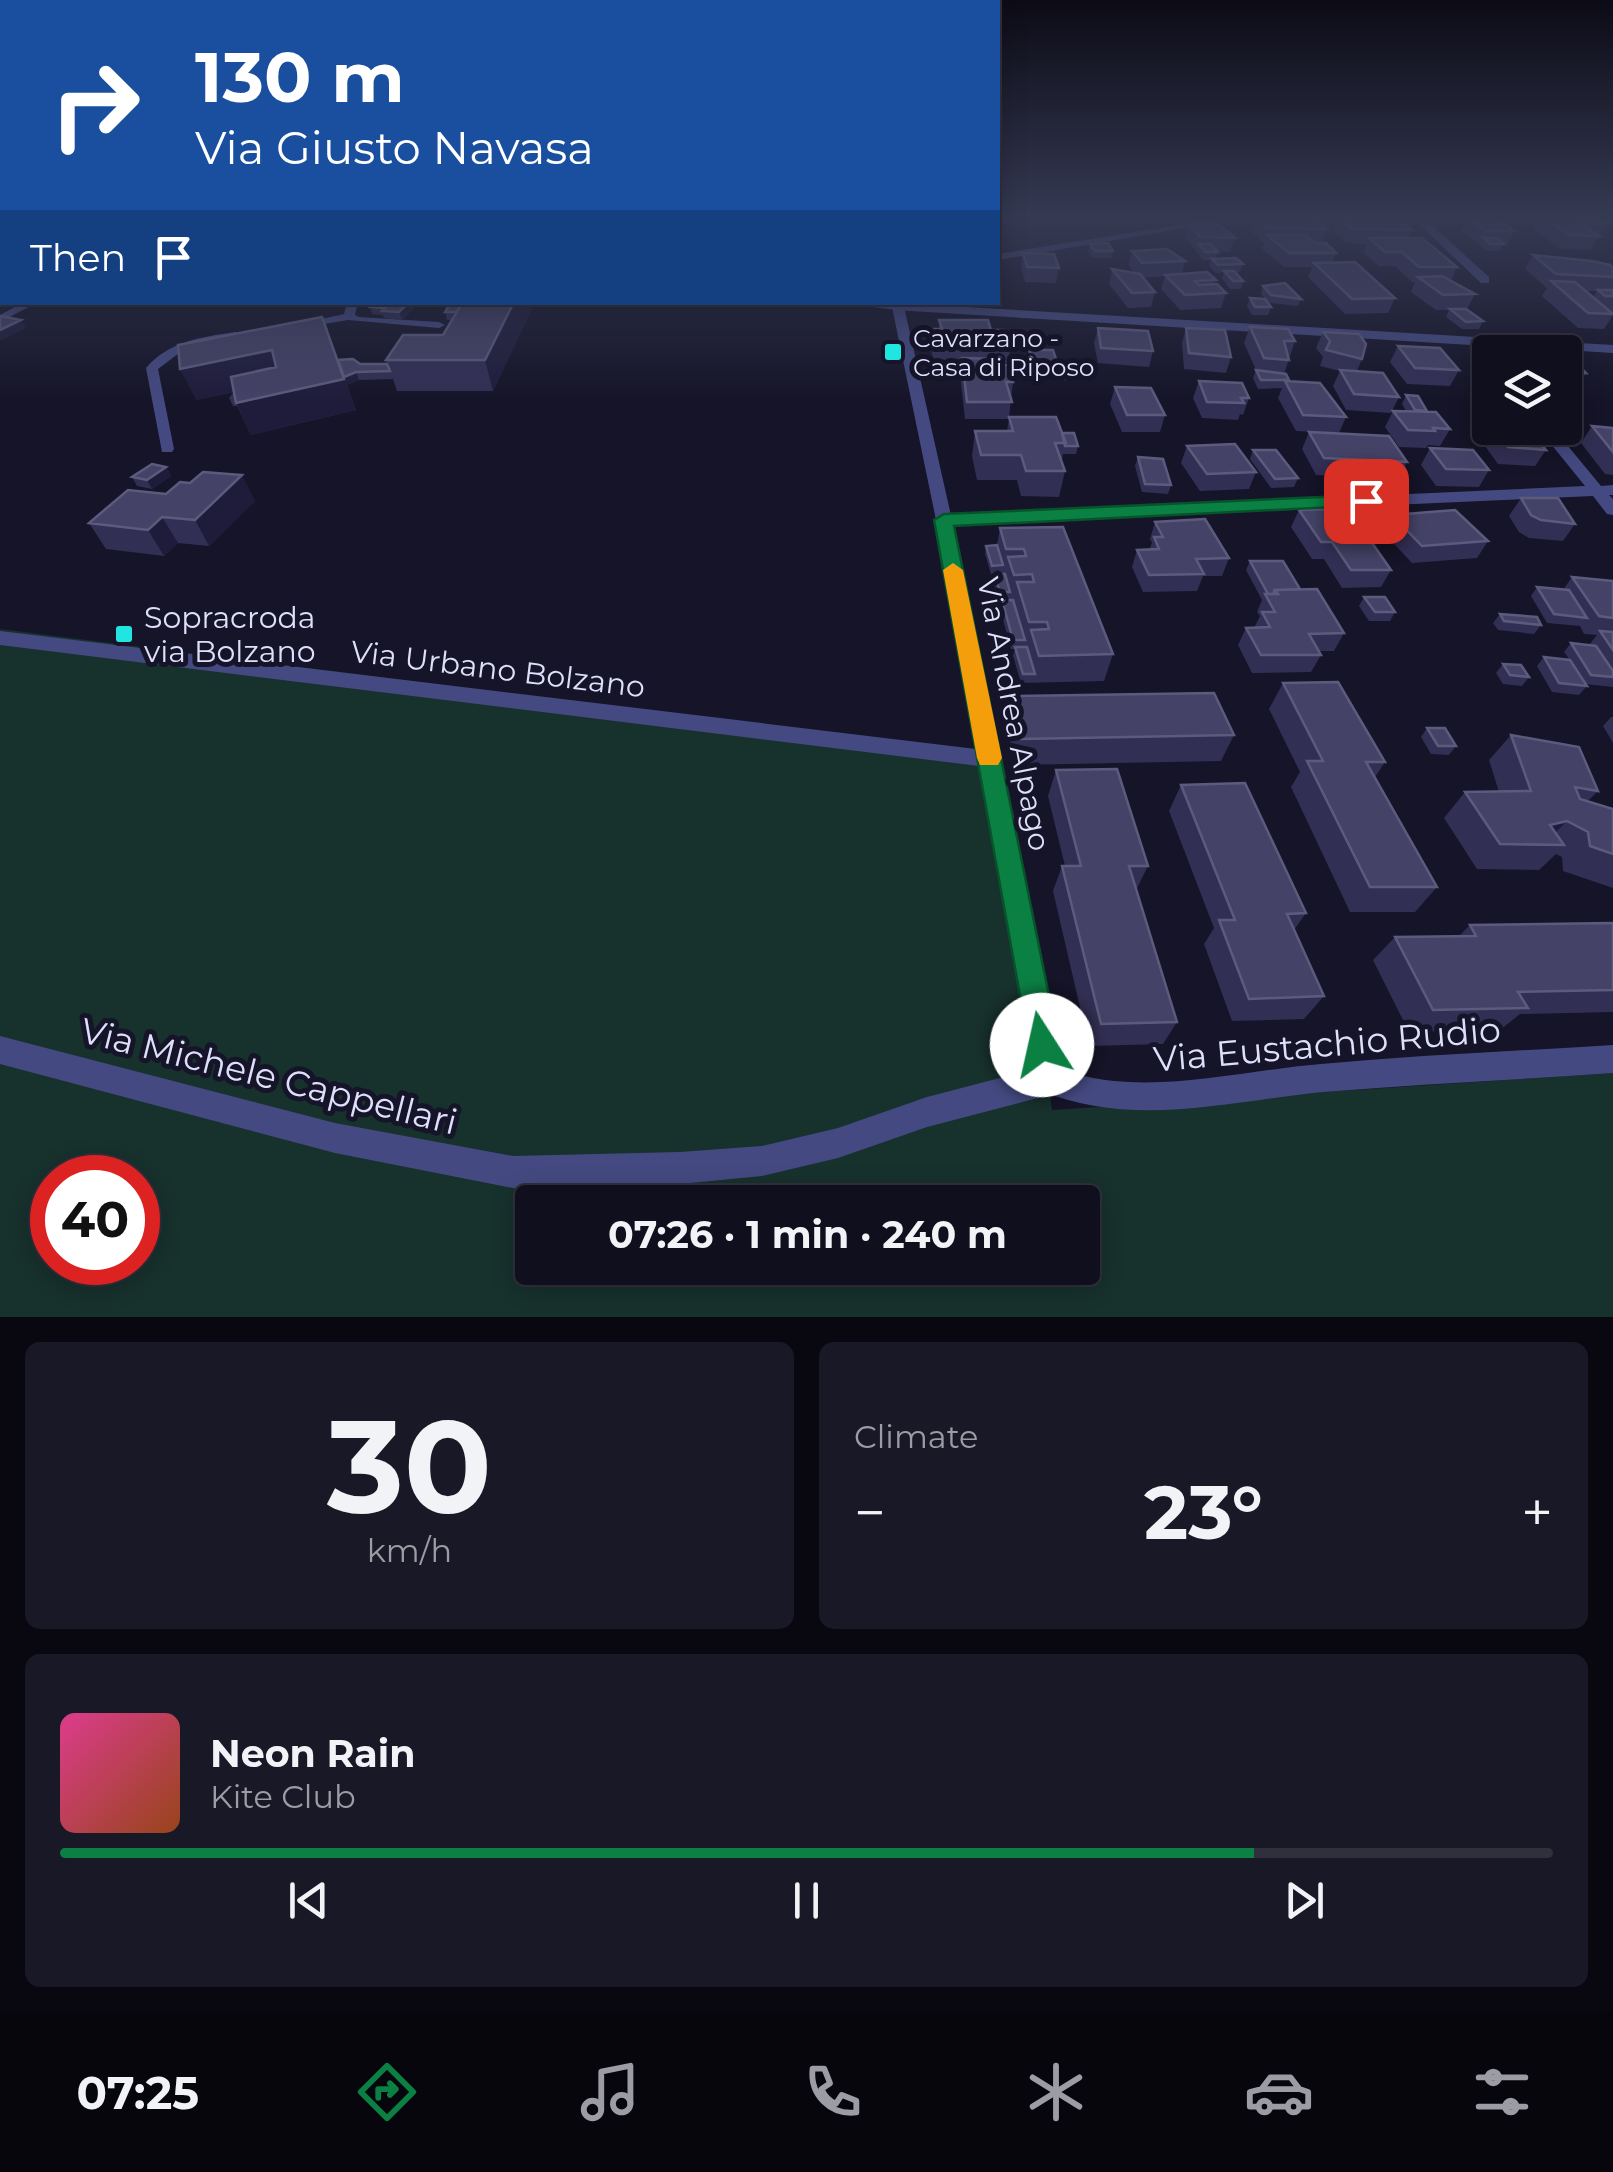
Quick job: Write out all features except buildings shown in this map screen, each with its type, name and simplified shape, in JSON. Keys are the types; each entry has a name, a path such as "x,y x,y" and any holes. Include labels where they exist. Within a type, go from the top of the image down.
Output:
{"street":[{"path":"898,305 1472,340"},
{"name":"Via Andrea Alpago","path":"898,305 944,520 1049,1080"},
{"path":"1582,347 1613,349"},
{"path":"1562,445 1605,490 1613,510"},
{"path":"944,520 1605,490"},
{"name":"Via Urbano Bolzano","path":"0,638 990,759"},
{"name":"Via Michele Cappellari","path":"0,1050 335,1138 513,1172 680,1168 762,1161 838,1143 926,1112 1049,1080"},
{"name":"Via Eustachio Rudio","path":"1049,1080 1071,1090 1130,1098 1320,1078 1613,1060"}],"lane":[{"path":"0,319 28,305"},
{"path":"349,317 351,305"},
{"path":"294,326 349,317 440,324"},
{"path":"167,449 152,368 158,360 202,340 257,332"}],"green space":[{"path":"0,629 998,755 1010,813 1052,1110 1613,1073 1613,1317 0,1317"}],"slow traffic":[{"path":"953,570 989,758"}],"place":[{"name":"Cavarzano - Casa di Riposo","path":"893,352"},
{"name":"Sopracroda via Bolzano","path":"124,634"}],"route":[{"path":"1042,1045 944,520 1366,501"}]}
